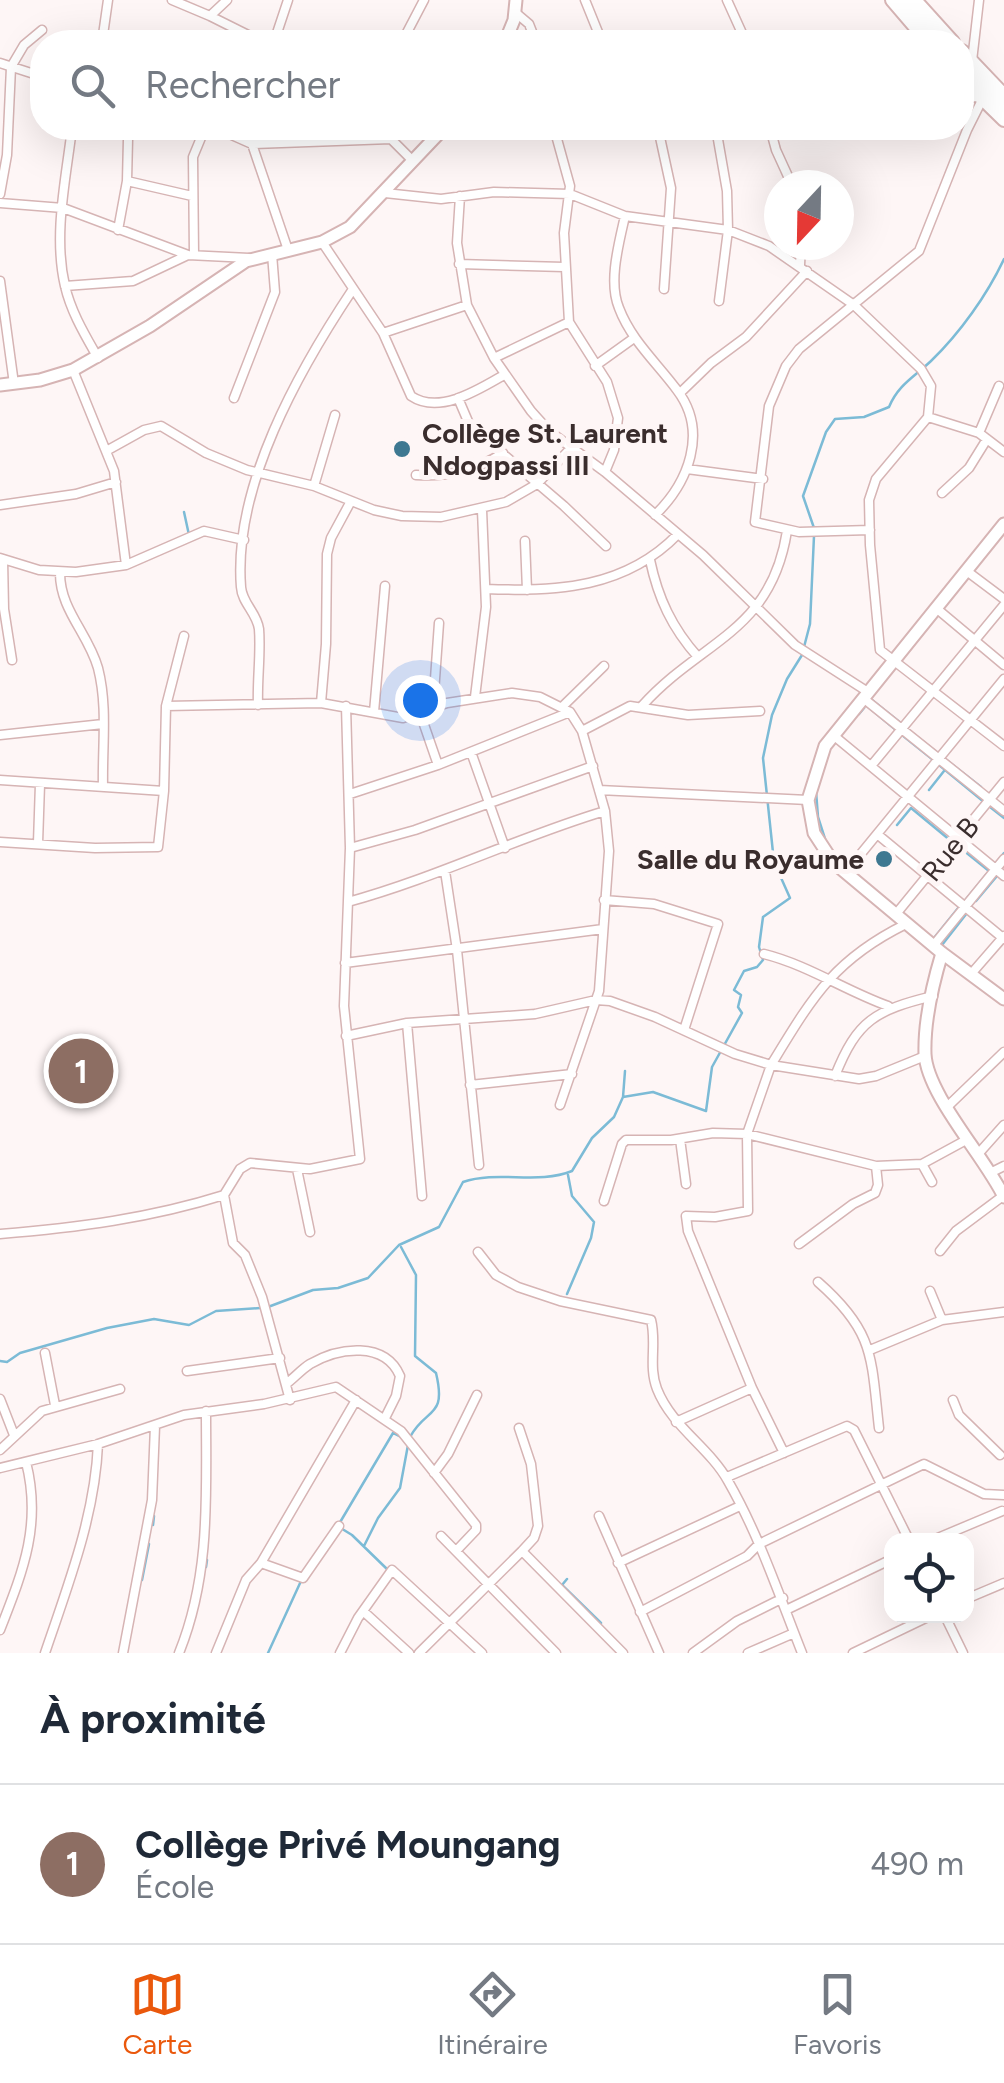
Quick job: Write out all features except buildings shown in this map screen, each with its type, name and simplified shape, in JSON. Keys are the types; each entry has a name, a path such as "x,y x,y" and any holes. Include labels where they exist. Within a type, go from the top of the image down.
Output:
{"highway":[{"path":"902,0 928,30"},
{"path":"974,71 1004,108"}],"main road":[{"path":"892,0 918,30"},
{"path":"915,0 942,30"},
{"path":"509,30 516,6"},
{"path":"974,68 1004,94"},
{"path":"974,92 1004,120"},
{"path":"0,386 74,370 252,258 322,242 350,227 433,140"},
{"path":"1004,524 833,735 819,758 808,800 814,833 833,862 938,950 1004,999"},
{"path":"938,950 925,1056 947,1107 978,1152 998,1169 1004,1196"}],"street":[{"path":"104,30 108,0"},
{"path":"172,0 238,30"},
{"path":"210,16 227,0"},
{"path":"278,30 288,0"},
{"path":"408,30 424,0"},
{"path":"585,0 597,30"},
{"path":"727,0 739,30"},
{"path":"972,30 979,0"},
{"path":"516,6 531,30"},
{"path":"0,194 7,155 4,109 11,66 30,40"},
{"path":"0,62 30,73"},
{"path":"974,99 980,99 974,113"},
{"path":"71,140 60,243 65,286 74,314 98,358"},
{"path":"118,230 127,182 128,140"},
{"path":"191,255 194,150 199,140"},
{"path":"243,140 252,144 342,140"},
{"path":"393,140 412,162"},
{"path":"557,140 570,194 564,233 569,322 612,392 618,418 614,450 606,472"},
{"path":"661,140 671,188 664,289"},
{"path":"718,140 727,191 728,230 719,301"},
{"path":"773,140 785,170"},
{"path":"870,530 787,531 755,522 769,406 786,366 799,349 915,256 963,140"},
{"path":"252,144 288,250"},
{"path":"127,182 192,196"},
{"path":"385,193 412,198 494,192 570,194 625,216 728,230 769,246 854,305 921,369 930,386 928,417 872,486 870,530 878,643 884,654 1004,746"},
{"path":"460,196 459,264 467,305 504,375 543,426 606,472 678,534 808,655 866,695 1004,810"},
{"path":"0,203 63,208 191,255 252,258"},
{"path":"625,216 615,293 618,307 634,338 680,393 692,423 688,469 671,499 655,515"},
{"path":"322,242 383,333 411,396 429,403 458,398 504,375"},
{"path":"234,398 275,292 272,254"},
{"path":"65,286 133,281 191,255"},
{"path":"680,393 746,337 804,268 803,260"},
{"path":"459,264 564,267"},
{"path":"0,282 14,384"},
{"path":"258,706 259,626 241,591 244,540 256,473 312,353 353,289"},
{"path":"383,333 467,305"},
{"path":"494,358 569,322"},
{"path":"595,366 634,338"},
{"path":"74,370 108,450 126,566"},
{"path":"942,493 969,468 998,386"},
{"path":"458,398 470,426 606,546"},
{"path":"314,486 335,415"},
{"path":"928,417 983,436 1004,452"},
{"path":"108,450 144,430 162,426 206,453 256,473 314,486 402,516 441,516 506,502 536,484 571,448"},
{"path":"416,475 450,475 470,470 503,453"},
{"path":"688,469 762,480"},
{"path":"0,506 56,498 116,482"},
{"path":"321,703 327,554 351,501"},
{"path":"474,697 485,624 482,510"},
{"path":"12,660 2,558 60,573 126,566 204,531 244,540"},
{"path":"642,706 757,608 782,560 787,531"},
{"path":"486,588 527,590 592,583 650,560 678,534"},
{"path":"525,541 527,590"},
{"path":"650,560 669,619 678,636 698,657"},
{"path":"871,766 1004,602 968,572"},
{"path":"60,573 62,598 96,663 104,704 103,787"},
{"path":"374,712 385,586"},
{"path":"936,608 1004,665"},
{"path":"433,707 440,623"},
{"path":"0,842 155,848 159,844 166,706 184,636"},
{"path":"350,794 438,765 567,709 604,666"},
{"path":"846,872 1004,678"},
{"path":"166,706 321,703 403,718 474,697 525,694 567,709 582,731 593,766 606,811 609,851 600,982 560,1105"},
{"path":"0,1234 164,1212 224,1195 244,1165 296,1169 360,1157 346,1036 350,794 346,706"},
{"path":"582,731 620,708 642,706 688,715 760,711"},
{"path":"420,713 438,765"},
{"path":"0,735 103,724"},
{"path":"833,735 1004,876"},
{"path":"470,752 505,848"},
{"path":"350,848 415,830 593,766"},
{"path":"0,780 164,792"},
{"name":"Rue B","path":"896,914 1004,782"},
{"path":"38,843 40,784"},
{"path":"599,790 808,800"},
{"path":"348,902 606,811"},
{"path":"877,834 1003,937 972,974"},
{"path":"938,950 964,908 1004,859"},
{"path":"445,870 480,1165"},
{"path":"604,900 654,904 718,924 684,1030"},
{"path":"784,1454 752,1388 686,1218 748,1211 747,1134 771,1064 826,981 862,948 906,924"},
{"path":"345,963 602,929"},
{"path":"764,954 800,964 826,981 888,1006"},
{"path":"834,1076 850,1041 888,1006 932,996"},
{"path":"346,1036 406,1024 535,1014 596,1000 624,1004 735,1054 834,1076 859,1080 925,1056"},
{"path":"406,1024 422,1196"},
{"path":"947,1107 1004,1052"},
{"path":"470,1085 572,1074"},
{"path":"978,1152 1004,1125"},
{"path":"604,1202 624,1142 680,1139 713,1132 747,1134 876,1166 922,1164 968,1139"},
{"path":"680,1139 686,1184"},
{"path":"922,1164 932,1182"},
{"path":"800,1244 853,1204 875,1193 876,1166"},
{"path":"296,1169 310,1232"},
{"path":"224,1195 233,1243 250,1263 290,1400"},
{"path":"940,1251 956,1231 1004,1196"},
{"path":"478,1252 496,1274 518,1288 650,1320 655,1384 676,1422 727,1478 782,1598 802,1653"},
{"path":"818,1282 854,1321 870,1350 879,1428"},
{"path":"930,1291 942,1320"},
{"path":"870,1350 942,1320 1004,1312"},
{"path":"45,1352 55,1405"},
{"path":"286,1384 319,1360 353,1352 378,1352 390,1360 400,1376 385,1418"},
{"path":"187,1372 280,1358"},
{"path":"0,1468 98,1444 184,1414 290,1400 336,1387 401,1431 478,1527 456,1551"},
{"path":"676,1422 752,1388"},
{"path":"0,1450 33,1418 55,1405 120,1389"},
{"path":"434,1473 448,1454 477,1395"},
{"path":"0,1399 14,1435"},
{"path":"216,1653 246,1580 260,1563 356,1400"},
{"path":"952,1400 960,1414 1000,1455"},
{"path":"179,1653 198,1595 205,1554 206,1411"},
{"path":"123,1653 152,1500 154,1426"},
{"path":"727,1478 847,1426 854,1430 905,1533"},
{"path":"419,1653 534,1538 538,1526 530,1464 519,1428"},
{"path":"45,1653 86,1529 98,1444"},
{"path":"0,1630 33,1528 34,1492 26,1462"},
{"path":"640,1612 748,1556 758,1544 929,1464 984,1494 1004,1495"},
{"path":"618,1563 740,1506"},
{"path":"950,1533 1002,1511"},
{"path":"599,1516 659,1653"},
{"path":"260,1563 303,1578 339,1526"},
{"path":"441,1536 556,1653"},
{"path":"522,1551 623,1653"},
{"path":"786,1610 884,1563"},
{"path":"340,1653 392,1570 482,1653"},
{"path":"974,1595 1004,1582"},
{"path":"693,1653 737,1620 782,1598"},
{"path":"363,1611 409,1653"},
{"path":"853,1653 915,1623"},
{"path":"948,1623 963,1653"},
{"path":"748,1653 794,1633"}],"waterway":[{"path":"814,528 803,496 826,432 835,419 864,417 889,407 902,387 962,326 1004,259"},
{"path":"184,512 189,535"},
{"path":"804,647 810,624 814,536"},
{"path":"623,1097 653,1092 706,1111 712,1067 742,1013 738,1007 741,995 734,990 744,971 757,967 763,960 759,947 763,917 790,898 774,862 763,758 772,715 802,655"},
{"path":"872,700 902,724"},
{"path":"867,706 896,730"},
{"path":"859,714 864,708"},
{"path":"910,731 939,754"},
{"path":"902,735 932,759"},
{"path":"944,758 981,787"},
{"path":"939,765 984,802"},
{"path":"929,790 944,771"},
{"path":"816,791 818,817 826,842"},
{"path":"990,807 1004,818"},
{"path":"897,825 911,808 951,841"},
{"path":"958,846 989,871"},
{"path":"996,863 1004,853"},
{"path":"963,903 989,871"},
{"path":"976,901 997,876"},
{"path":"934,938 959,907"},
{"path":"942,945 967,913"},
{"path":"268,1307 313,1290 338,1288 368,1278 399,1245 439,1227 463,1182 490,1177 546,1177 572,1171 592,1138 614,1117 623,1097 625,1071"},
{"path":"567,1294 594,1222 572,1196 568,1175"},
{"path":"401,1247 416,1275 415,1356 436,1373 439,1388 437,1406 410,1437"},
{"path":"0,1361 7,1362 20,1353 107,1328 154,1319 189,1325 216,1311 260,1308"},
{"path":"339,1524 393,1433 403,1438"},
{"path":"364,1546 400,1488 408,1445"},
{"path":"153,1525 154,1516"},
{"path":"339,1527 389,1571"},
{"path":"142,1580 149,1544"},
{"path":"206,1567 207,1560"},
{"path":"567,1579 562,1585 601,1623"},
{"path":"268,1653 301,1581"}],"place":[{"name":"Collège St. Laurent Ndogpassi III","path":"402,449"},
{"name":"Salle du Royaume","path":"884,859"},
{"name":"Collège Privé Moungang","path":"81,1071"}]}
